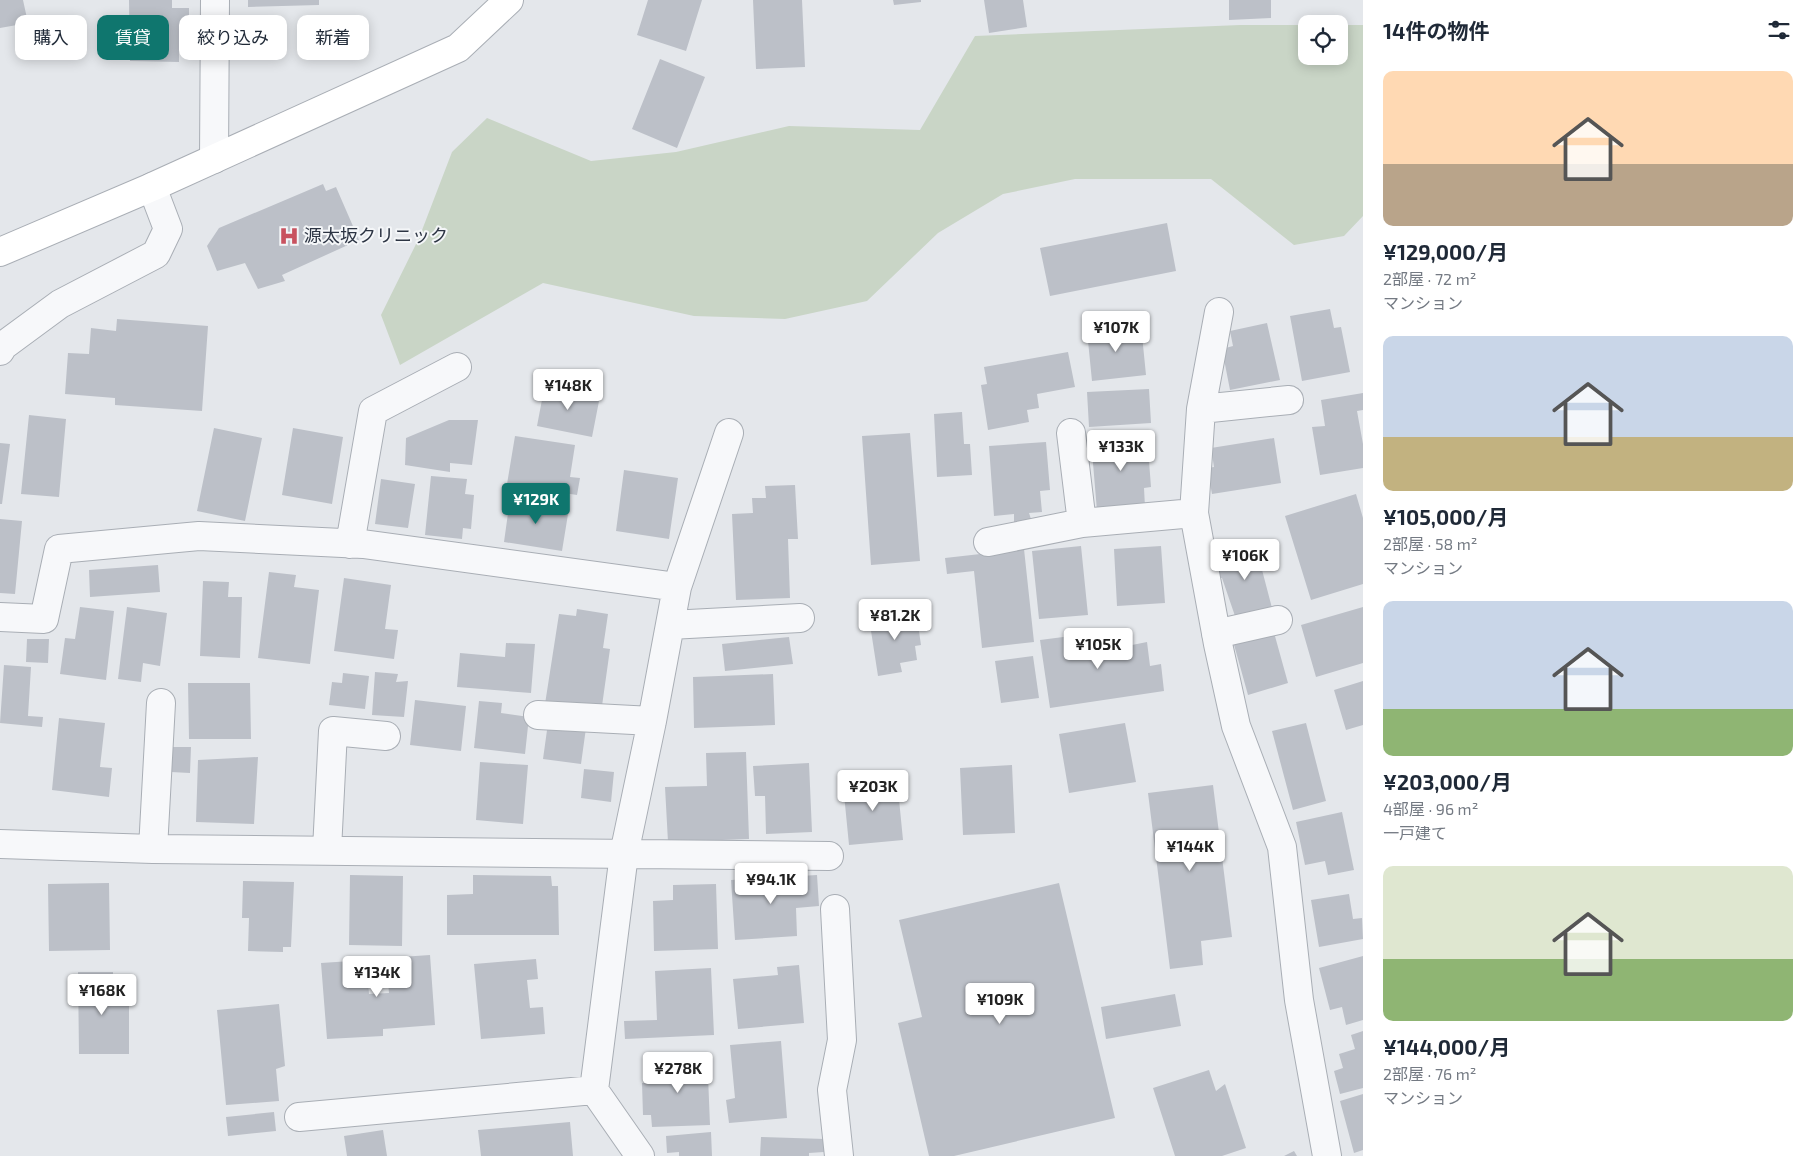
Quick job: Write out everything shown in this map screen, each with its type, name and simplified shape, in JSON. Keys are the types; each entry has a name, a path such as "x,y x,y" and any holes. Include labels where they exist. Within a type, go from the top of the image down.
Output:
{"street":[{"path":"214,159 215,0"},
{"path":"0,252 152,188 458,48 509,0"},
{"path":"0,351 3,346 60,304 156,254 168,229 152,188"},
{"path":"1219,312 1201,409 1194,514 1216,634 1236,726 1282,847 1298,1000 1327,1156"},
{"path":"350,544 373,411 457,367"},
{"path":"1201,409 1288,400"},
{"path":"640,1156 594,1090 624,854 652,721 677,587 729,432"},
{"path":"1071,433 1082,523"},
{"path":"988,542 1082,523 1194,514"},
{"path":"0,617 44,620 59,549 199,536 350,544 677,587"},
{"path":"670,625 800,618"},
{"path":"1216,634 1278,620"},
{"path":"153,849 161,703"},
{"path":"538,715 652,721"},
{"path":"327,850 333,731 386,736"},
{"path":"0,844 153,849 829,856"},
{"path":"835,909 842,1040 832,1090 839,1156"},
{"path":"300,1116 594,1090"}],"green space":[{"path":"1240,25 1298,25 1298,65 1348,65 1348,25 1363,25 1363,216 1344,236 1294,245 1211,179 1075,179 1003,194 938,233 867,301 785,319 694,316 543,283 400,365 381,315 419,238 452,152 487,118 591,161 676,152 789,126 920,130 975,36"}],"building":[{"path":"0,0 23,0 26,15 15,15 15,25 0,28"},
{"path":"129,0 172,0 172,8 189,8 189,15 179,15 179,62 130,61 169,60 169,15 129,15"},
{"path":"248,0 319,0 319,5 248,7"},
{"path":"648,0 702,0 686,51 637,35"},
{"path":"753,0 802,0 805,67 756,69"},
{"path":"893,0 921,0 921,2 894,5"},
{"path":"984,0 1023,0 1027,27 989,33"},
{"path":"1229,0 1271,0 1271,18 1229,20"},
{"path":"660,59 705,77 677,148 632,129"},
{"path":"323,184 326,191 336,187 359,240 282,275 285,281 258,289 245,263 217,271 207,246 219,228"},
{"path":"1167,223 1176,271 1050,296 1040,248"},
{"path":"1330,309 1334,328 1341,327 1350,372 1302,381 1290,316"},
{"path":"117,319 208,326 202,411 115,405 115,398 65,394 68,353 89,354 91,328 116,331"},
{"path":"1267,323 1280,380 1230,390 1222,349 1233,346 1230,331"},
{"path":"1141,325 1146,375 1092,381 1087,331"},
{"path":"1068,352 1075,387 1037,394 1039,408 1027,410 1029,422 988,430 981,385 987,384 984,367"},
{"path":"545,384 600,396 592,437 537,426"},
{"path":"1149,389 1151,423 1089,427 1087,392"},
{"path":"1363,393 1363,410 1357,411 1363,444 1363,468 1320,475 1312,427 1325,426 1321,400"},
{"path":"962,412 964,444 970,444 972,475 937,477 934,414"},
{"path":"29,415 66,419 59,497 21,494"},
{"path":"449,420 478,420 472,465 450,463 450,472 405,465 406,438"},
{"path":"214,428 262,438 245,521 197,511"},
{"path":"293,428 343,437 332,504 282,495"},
{"path":"910,433 920,561 871,565 862,436"},
{"path":"1147,435 1151,487 1144,488 1145,507 1097,511 1091,439"},
{"path":"515,436 575,445 570,477 580,478 577,495 507,484"},
{"path":"1274,438 1281,483 1212,494 1207,468 1214,467 1211,448"},
{"path":"1046,442 1050,490 1040,491 1042,512 1029,513 1032,522 1014,524 1014,514 994,516 989,446"},
{"path":"0,443 10,444 2,504 0,504"},
{"path":"624,470 678,478 669,539 616,531"},
{"path":"431,476 467,479 465,494 474,495 471,529 463,528 462,539 425,535"},
{"path":"381,479 415,484 408,528 375,524"},
{"path":"795,485 798,539 788,539 790,598 736,600 732,514 753,513 752,498 766,498 765,486"},
{"path":"1356,494 1363,518 1363,584 1311,600 1285,516"},
{"path":"510,499 569,508 562,551 504,542"},
{"path":"0,519 22,521 15,594 0,593"},
{"path":"1081,546 1088,615 1039,619 1032,551"},
{"path":"1161,546 1165,603 1117,606 1114,549"},
{"path":"1265,547 1271,563 1261,566 1272,608 1235,616 1222,578 1216,578 1214,560"},
{"path":"1024,549 1034,642 982,648 974,571 947,574 945,558"},
{"path":"158,565 160,592 90,597 89,570"},
{"path":"269,572 296,575 294,587 319,590 310,664 258,658"},
{"path":"344,578 391,585 385,629 398,630 394,659 334,651"},
{"path":"203,581 229,582 228,597 242,597 240,658 200,656"},
{"path":"80,607 114,611 106,680 60,674 65,638 75,639"},
{"path":"127,607 167,613 160,666 143,663 141,682 118,679"},
{"path":"1363,607 1363,663 1316,677 1301,625"},
{"path":"577,609 608,614 603,648 610,649 601,713 545,704 559,614 576,616"},
{"path":"916,611 921,645 915,646 917,660 900,663 902,672 878,676 869,618"},
{"path":"1273,629 1288,683 1248,695 1233,641"},
{"path":"1131,631 1132,645 1147,642 1150,666 1161,664 1164,691 1050,708 1040,640 1071,636 1074,647 1106,643 1105,634"},
{"path":"789,637 793,664 725,671 722,644"},
{"path":"27,639 49,639 48,663 26,662"},
{"path":"506,643 535,644 531,693 457,687 460,653 505,657"},
{"path":"1033,656 1039,698 1001,703 995,661"},
{"path":"4,665 31,667 28,716 43,717 42,727 0,723"},
{"path":"375,672 398,674 396,682 408,681 404,717 372,715"},
{"path":"343,673 369,676 365,709 329,705 332,682 342,683"},
{"path":"773,674 775,725 694,728 693,677"},
{"path":"1363,681 1363,725 1346,730 1334,690"},
{"path":"188,683 250,683 251,739 189,739"},
{"path":"415,700 466,706 461,751 410,745"},
{"path":"479,701 502,703 501,713 529,717 525,754 474,748"},
{"path":"59,718 105,723 100,767 112,768 109,797 52,790"},
{"path":"548,723 586,728 581,764 543,759"},
{"path":"1125,723 1136,782 1069,793 1059,734"},
{"path":"1306,723 1326,801 1293,810 1272,731"},
{"path":"172,747 191,747 190,773 171,772"},
{"path":"746,752 749,839 668,842 665,787 707,786 706,753"},
{"path":"258,757 254,824 196,822 198,760"},
{"path":"480,762 528,765 523,824 476,820"},
{"path":"809,763 812,832 766,834 765,796 755,796 753,766"},
{"path":"1012,765 1015,833 963,835 960,768"},
{"path":"584,769 614,772 611,802 581,798"},
{"path":"897,779 903,840 849,845 843,784"},
{"path":"1213,785 1232,937 1201,941 1203,965 1170,969 1148,793"},
{"path":"1342,812 1354,870 1328,875 1325,861 1305,865 1296,822"},
{"path":"350,875 403,876 402,946 349,945"},
{"path":"473,875 551,876 552,886 558,886 559,935 447,935 447,895 473,894"},
{"path":"817,875 819,906 796,908 797,936 735,940 731,880"},
{"path":"243,881 294,882 291,947 283,947 283,952 248,951 249,918 242,918"},
{"path":"109,883 110,950 49,951 48,884"},
{"path":"1059,883 1115,1118 954,1156 929,1156 898,1023 922,1017 899,920"},
{"path":"716,884 718,949 654,951 653,901 673,900 673,885"},
{"path":"1349,894 1353,919 1362,918 1363,939 1319,947 1311,900"},
{"path":"430,955 435,1025 383,1029 383,1036 327,1039 321,963 366,960 369,994 389,993 386,958"},
{"path":"1363,956 1363,1020 1346,1025 1342,1007 1330,1010 1319,968"},
{"path":"536,959 538,979 527,980 530,1008 543,1007 545,1034 481,1039 474,964"},
{"path":"799,965 804,1023 738,1029 733,979 778,975 777,967"},
{"path":"711,968 714,1035 625,1039 624,1021 657,1020 655,971"},
{"path":"78,972 113,972 113,996 129,996 129,1054 79,1054"},
{"path":"1175,994 1181,1026 1106,1039 1101,1007"},
{"path":"279,1004 285,1066 276,1069 279,1101 226,1105 217,1010"},
{"path":"1363,1031 1363,1088 1340,1094 1334,1071 1343,1068 1339,1054 1355,1049 1351,1035"},
{"path":"781,1041 787,1118 729,1123 726,1100 735,1098 730,1045"},
{"path":"698,1052 699,1076 708,1076 710,1125 652,1127 651,1115 643,1115 642,1083 660,1082 659,1073 670,1072 669,1053"},
{"path":"1209,1070 1216,1091 1225,1084 1246,1148 1222,1156 1175,1156 1153,1088"},
{"path":"1363,1094 1363,1150 1354,1153 1340,1101"},
{"path":"274,1112 276,1131 228,1136 226,1117"},
{"path":"570,1122 573,1156 481,1156 478,1130"},
{"path":"383,1130 387,1156 347,1156 344,1136"},
{"path":"711,1132 712,1156 679,1156 679,1152 667,1153 666,1136"},
{"path":"761,1137 825,1139 824,1152 809,1153 809,1156 760,1156"},
{"path":"1294,1151 1297,1156 1284,1156"}],"place":[{"name":"源太坂クリニック","path":"289,236"}]}
